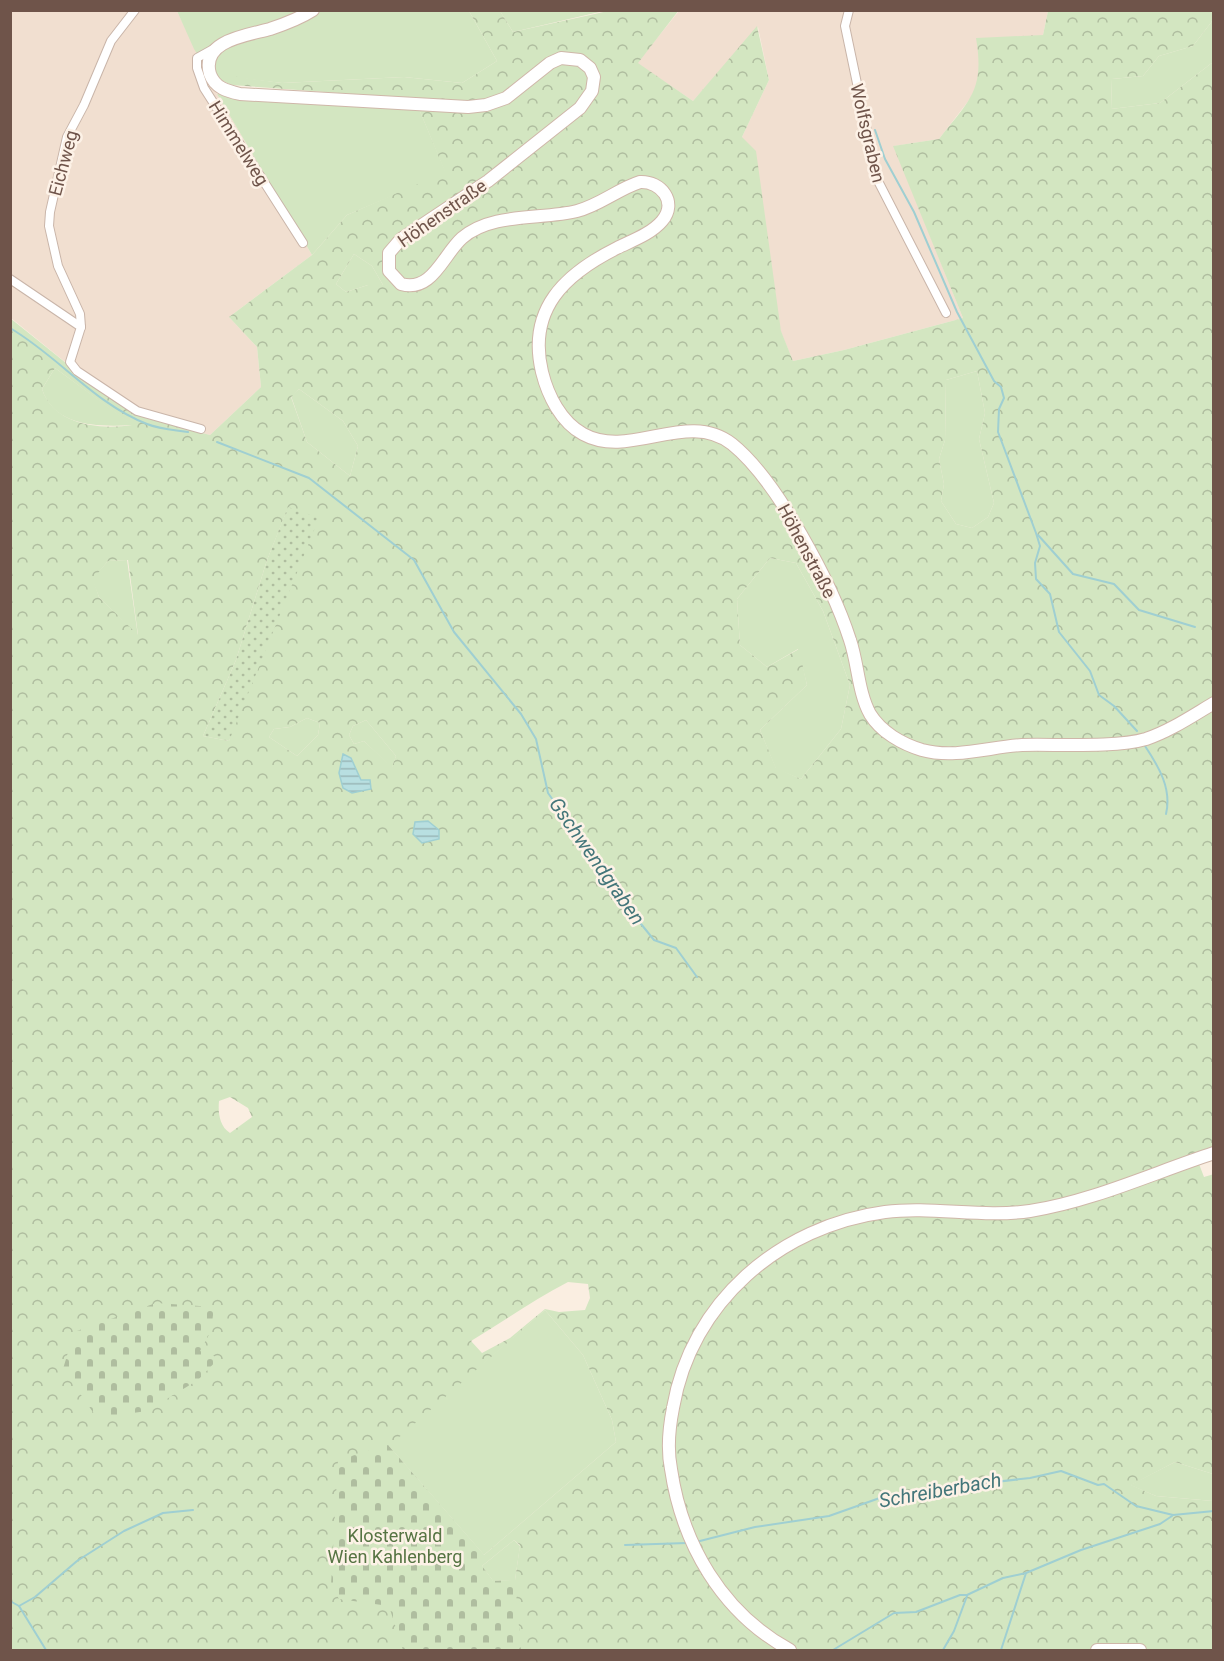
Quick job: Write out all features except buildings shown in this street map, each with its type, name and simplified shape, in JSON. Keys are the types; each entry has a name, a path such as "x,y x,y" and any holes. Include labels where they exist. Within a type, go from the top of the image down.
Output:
{"street":[{"name":"Eichweg","path":"81,327 80,314 58,266 49,226 50,212 67,136 84,105 111,41 135,10"},
{"path":"218,47 237,37 287,23 313,10"},
{"name":"Wolfsgraben","path":"849,10 845,26 877,178 946,313"},
{"name":"Himmelweg","path":"218,47 197,58 197,68 204,88 303,243"},
{"name":"Höhenstraße","path":"218,47 210,60 210,74 216,85 227,91 462,107 500,101 557,59 570,57 583,62 590,68 594,82 584,104 494,176 398,241 388,257 392,276 405,285 421,284 433,274 462,238 484,225 578,211 640,182 658,186 668,201 663,221 649,232 594,260 572,276 556,292 543,318 539,340 540,363 548,390 565,419 582,434 606,442 695,430 717,435 736,448 778,498 793,521 845,627 868,710 884,730 901,742 921,750 946,753 1021,745 1135,741 1150,737 1214,703"},
{"path":"10,279 81,327 70,362 77,371 137,411 201,429"},
{"path":"790,1650 744,1616 725,1596 699,1559 681,1515 669,1454 672,1415 679,1380 698,1336 717,1306 743,1276 768,1257 815,1231 856,1218 903,1210 1011,1212 1044,1209 1075,1201 1214,1153"},
{"path":"1097,1650 1140,1650"}],"shaded area":[{"path":"11,11 177,11 217,94 312,255 229,317 257,347 261,387 210,435 145,418 107,396 11,318"},
{"path":"679,11 1048,11 1043,35 981,65 976,91 939,139 894,146 963,318 844,350 793,361 781,332 742,137 769,80 758,27 693,101 637,63"}],"green space":[{"path":"608,10 513,32 500,11"},
{"path":"679,10 638,63 693,101 757,26 769,80 742,137 756,151 781,331 793,361 844,350 963,318 893,146 939,139 959,114 976,83 978,56 976,38 1043,35 1048,11 1213,11 1213,20 1193,46 1159,56 1143,76 1112,79 1111,109 1160,103 1213,62 1214,1159 1199,1164 1204,1177 1214,1174 1213,1474 1175,1462 1131,1485 1156,1496 1213,1501 1213,1650 11,1650 10,318 107,396 145,418 210,435 261,387 257,347 229,317 312,255 347,215 445,172 419,109 433,100 231,85 231,76 282,83 404,77 462,83 497,61 469,11 500,11 513,32 608,11","holes":["354,254 372,266 383,285 368,285 346,292 336,284","55,368 132,425 106,427 92,425 67,418 56,411 42,389","977,371 985,413 979,439 994,503 988,517 972,528 956,524 941,501 944,484 939,459 945,440 946,380","299,389 343,421 358,446 350,476 307,442 291,397","288,508 229,741 203,736 236,660 267,560","770,558 796,563 823,611 850,685 841,729 801,779 776,768 760,730 807,685 799,649 767,667 740,645 737,599","128,560 138,635 99,597 93,579 108,561","307,718 320,723 318,735 297,756 269,737 274,729 290,727","366,720 396,756 392,767 364,741 354,744 349,735 353,726","230,1097 248,1108 252,1117 230,1133 221,1123 219,1101","568,1282 588,1284 590,1298 585,1310 559,1312 545,1309 510,1338 482,1353 471,1341","545,1310 583,1355 612,1420 616,1442 484,1555 389,1446","514,1540 520,1545 515,1580 493,1581 482,1566"]},
{"path":"177,11 469,11 497,61 462,83 404,77 282,83 232,77 231,85 210,74 194,49"},
{"path":"1213,20 1213,62 1160,103 1111,109 1112,79 1143,76 1159,56 1193,46"},
{"path":"217,94 419,109 446,173 347,215 312,255"},
{"path":"354,254 372,266 383,285 368,285 346,292 336,284"},
{"path":"55,368 133,425 92,425 67,418 56,411 48,402 42,389"},
{"path":"977,371 985,413 979,439 994,503 988,517 972,528 956,524 941,501 944,484 939,459 945,440 946,380"},
{"path":"299,389 343,421 358,446 350,476 307,442 291,396"},
{"path":"288,507 319,518 229,741 203,736 236,660 267,560"},
{"path":"770,558 796,563 823,611 850,685 841,729 801,779 776,769 760,730 807,685 798,649 767,667 740,645 737,599"},
{"path":"127,560 138,636 99,597 92,579 108,561"},
{"path":"307,718 320,723 318,735 297,756 269,737 274,729 290,727"},
{"path":"366,720 396,756 392,768 364,741 354,744 349,735 353,726"},
{"path":"156,1303 214,1307 211,1331 200,1351 219,1358 198,1380 147,1411 97,1418 63,1369 74,1332"},
{"path":"545,1310 583,1355 612,1420 616,1442 484,1555 388,1445"},
{"name":"Klosterwald Wien Kahlenberg","path":"388,1445 484,1555 482,1566 493,1581 515,1580 521,1650 403,1650 389,1606 339,1599 331,1585 338,1460"},
{"path":"1175,1462 1213,1474 1213,1501 1156,1496 1130,1485"},
{"path":"514,1540 520,1546 515,1580 493,1581 482,1566"}],"water":[{"path":"343,754 351,758 361,780 370,780 371,789 352,793 343,788 339,773"},
{"path":"428,821 439,830 439,839 422,843 413,834 415,822"}],"waterway":[{"path":"875,130 885,159 914,212 957,312 994,381 1001,387 1004,398 999,409 998,432 1040,546 1035,563 1036,579 1050,594 1059,632 1090,671 1099,695 1114,706 1137,731"},
{"name":"Gschwendgraben","path":"10,328 28,339 93,392 128,415 152,426 188,432"},
{"name":"Gschwendgraben","path":"217,442 309,478 414,560 454,632 521,714 536,739 548,793 654,940 676,948 697,977"},
{"path":"1038,535 1073,574 1114,584 1139,610 1195,627"},
{"name":"Wolfsgraben","path":"1145,746 1166,787 1166,814"},
{"name":"Schreiberbach","path":"696,1542 755,1527 829,1516 891,1494 1030,1478 1061,1471 1098,1485 1104,1484 1136,1506 1173,1515 1214,1511"},
{"path":"19,1606 35,1597 77,1561 124,1531 163,1513 193,1510"},
{"path":"833,1650 894,1613 916,1612 960,1595 967,1595 1003,1578 1026,1573 1081,1550 1160,1524 1172,1516"},
{"name":"Schreiberbach","path":"625,1545 687,1543"},
{"path":"1001,1650 1026,1573"},
{"path":"943,1650 954,1631 967,1596"},
{"path":"10,1601 19,1606 46,1650"}]}
